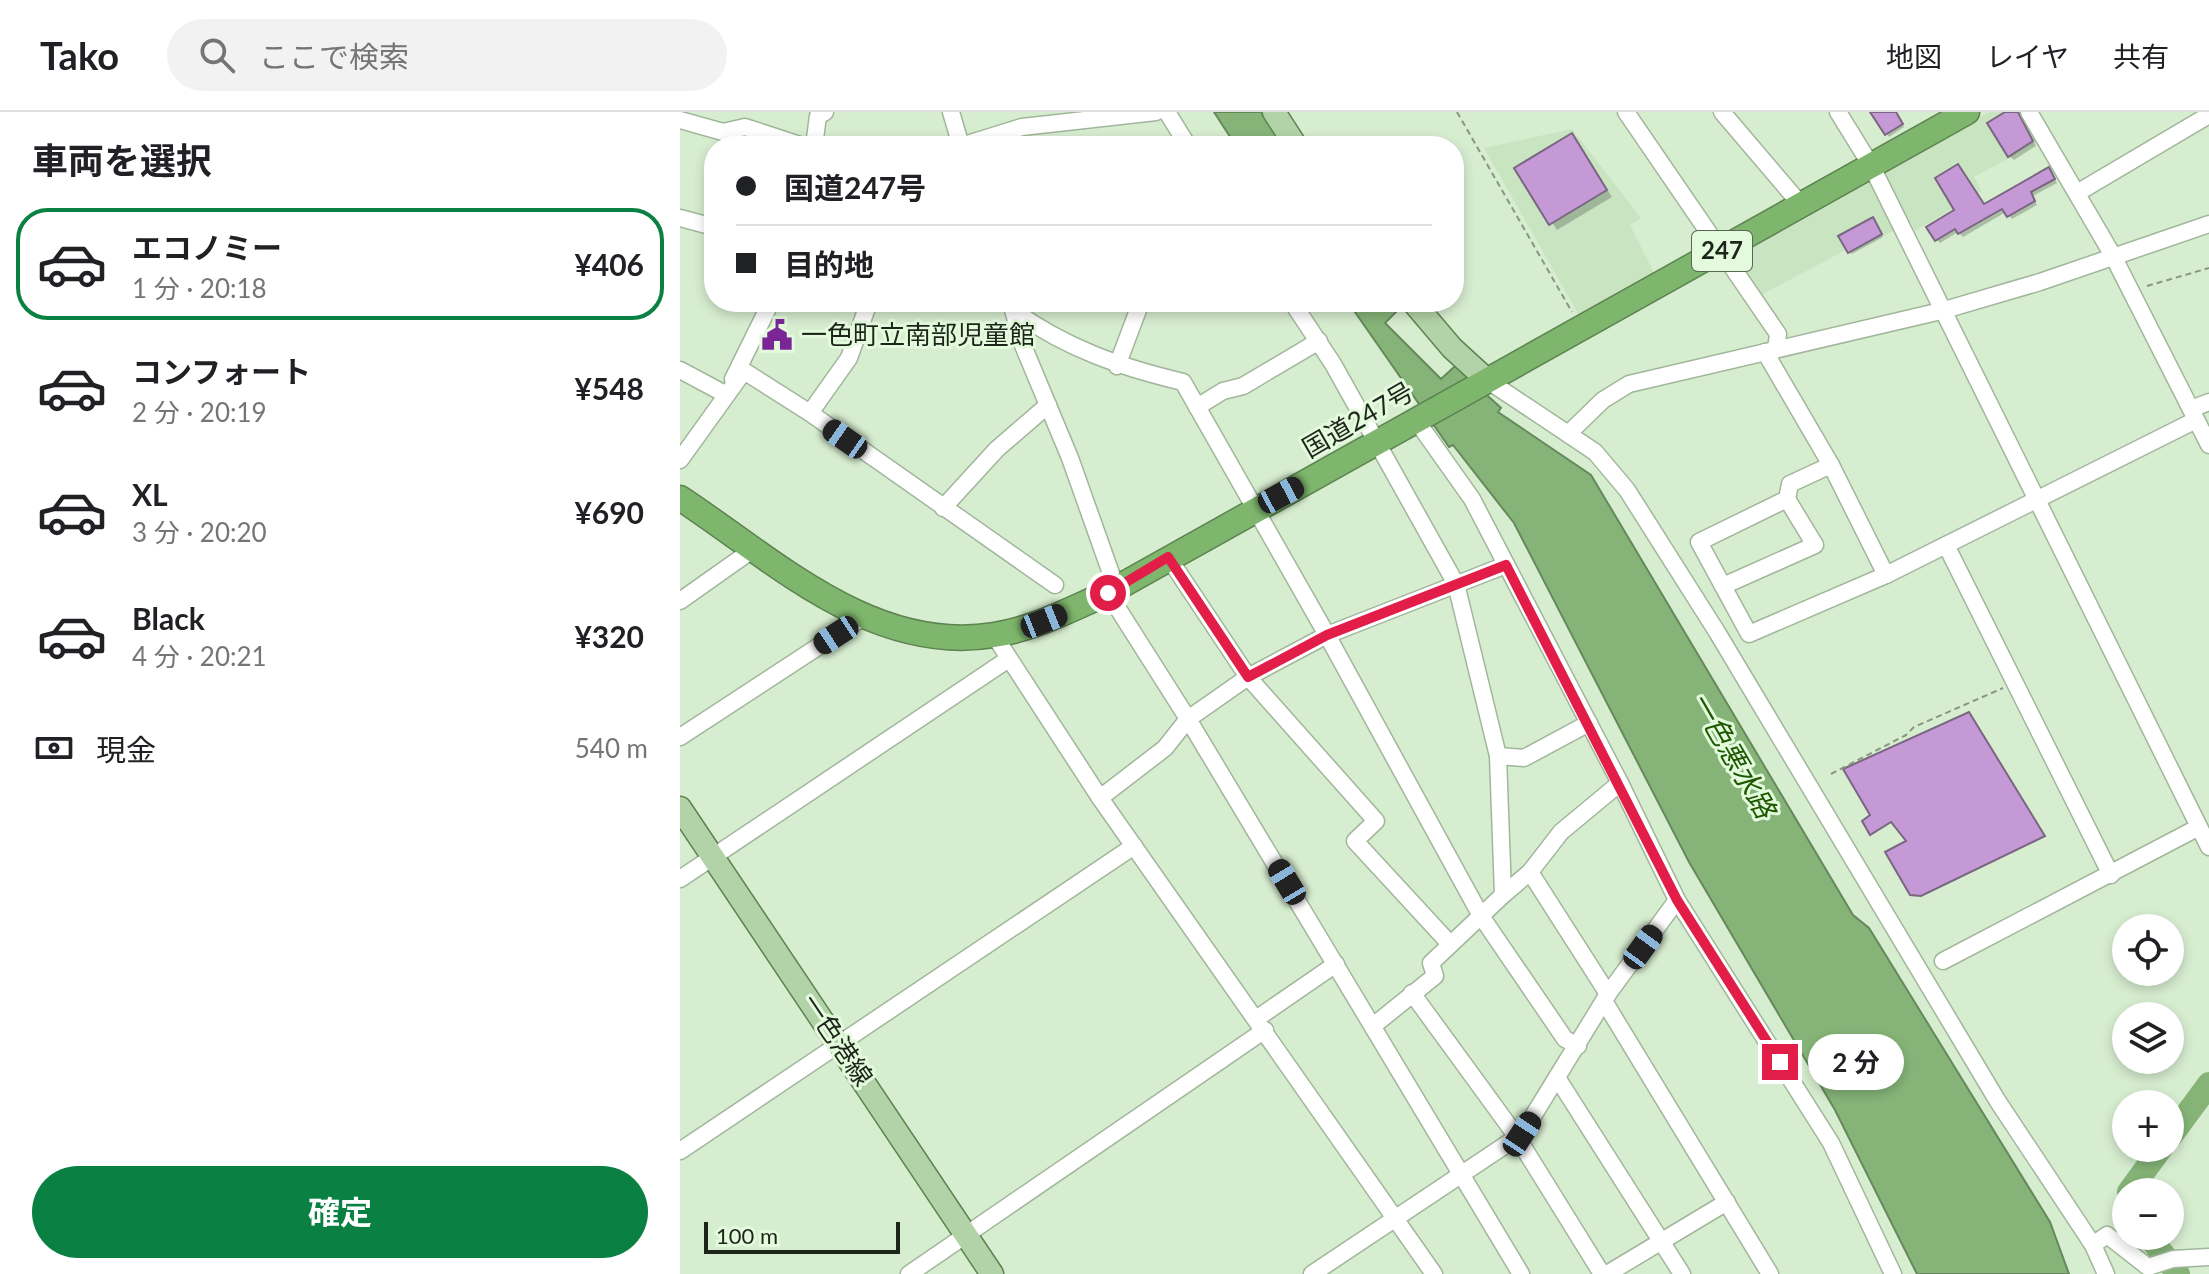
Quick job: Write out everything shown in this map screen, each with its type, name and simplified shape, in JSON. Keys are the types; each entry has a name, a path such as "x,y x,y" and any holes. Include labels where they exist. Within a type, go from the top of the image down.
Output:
{"highway":[{"name":"国道247号","path":"680,498 862,618 932,636 994,635 1029,627 1108,593 1872,167 1954,115"}],"main road":[{"path":"1274,112 1290,136"},
{"path":"1421,312 1481,383"},
{"name":"一色港線","path":"680,808 992,1274"}],"street":[{"path":"815,136 818,116 825,112"},
{"path":"951,112 958,136"},
{"path":"993,136 1022,127 1156,112"},
{"path":"1167,112 1182,136"},
{"path":"1626,112 1778,334 1771,351"},
{"path":"1722,112 1802,206"},
{"path":"1838,112 1872,167 2209,847"},
{"path":"2029,112 2112,254 2209,445"},
{"path":"2077,193 2206,118"},
{"path":"680,120 723,132 745,127 772,136"},
{"path":"680,218 704,224"},
{"path":"1568,434 1603,400 1629,384 1941,311 2040,282 2112,254 2209,224"},
{"path":"725,394 766,312"},
{"path":"810,413 849,358 865,312"},
{"path":"1011,312 1113,579 1108,593 1188,719 1521,1274"},
{"path":"1018,312 1041,330 1117,366 1183,382 1257,509 1481,916 1565,1039 1578,1046"},
{"path":"1117,366 1137,312"},
{"path":"1299,312 1378,442 1378,449 1456,584 1498,756 1503,895"},
{"path":"1197,407 1223,391 1243,386 1319,341"},
{"path":"1771,351 1886,575"},
{"path":"680,370 725,394"},
{"path":"680,460 744,371 810,413 1055,585"},
{"path":"1481,383 1595,452 1627,490 1717,632 1997,1100 2093,1245 2106,1274"},
{"path":"1787,499 1699,542 1749,634 1886,575 1946,545 2035,500 2193,414 2209,402"},
{"path":"943,508 997,449 1048,405"},
{"path":"1421,417 1472,499 1620,783 1677,900 1831,1143 1893,1274"},
{"path":"1723,586 1815,545 1787,499 1790,484 1831,465"},
{"path":"1946,545 2111,875"},
{"path":"680,601 755,548"},
{"path":"1168,557 1248,677 1376,821 1355,841 1450,944"},
{"path":"1100,798 1165,748 1188,719 1248,677 1327,635 1506,565"},
{"path":"680,737 862,618"},
{"path":"994,635 1007,660 1100,798 1434,1274"},
{"path":"680,879 1007,660"},
{"path":"1498,756 1524,758 1589,723"},
{"path":"1373,1026 1435,976 1431,963 1530,872 1561,832 1620,783"},
{"path":"1943,961 2199,827"},
{"path":"680,1151 1134,846"},
{"path":"1530,872 1770,1274"},
{"path":"1312,1274 1517,1137 1558,1079 1606,998 1677,900"},
{"path":"909,1274 1260,1024 1336,964"},
{"path":"1412,993 1517,1137 1604,1274 1727,1202"},
{"path":"1558,1079 1682,1274"},
{"path":"2093,1245 2107,1235 2148,1267 2173,1259 2209,1257"}],"path":[{"path":"1457,112 1577,320"},
{"path":"2131,291 2209,268"},
{"path":"1831,774 1906,735 1914,727 2015,682"}],"shaded area":[{"path":"1989,112 2025,112 2041,141 1974,177 1982,191 1915,231 1911,222 1848,254 1844,251 1759,296 1732,259"},
{"path":"1572,129 1641,218 1630,225 1655,275 1579,315 1484,148"}],"water":[{"path":"1214,112 1261,112 1277,136 1230,136"},
{"name":"一色悪水路","path":"1355,312 1396,312 1385,323 1441,379 1455,366 1501,408 1498,412 1591,475 1853,915 1869,928 2050,1222 2069,1274 1917,1274 1835,1110 1689,862 1514,523 1453,445 1449,447"}],"building":[{"path":"1870,112 1896,112 1903,124 1885,135"},
{"path":"2005,112 2018,112 2033,141 2008,157 1987,123"},
{"path":"1572,133 1607,190 1549,225 1514,168"},
{"path":"1958,164 1984,204 2049,167 2055,179 2031,192 2035,201 2007,217 2002,209 1958,234 1955,229 1935,241 1926,227 1954,210 1935,178"},
{"path":"1873,217 1882,234 1848,253 1838,236"},
{"path":"1969,712 2045,836 1921,896 1910,895 1885,852 1906,841 1891,822 1870,835 1862,821 1870,815 1843,769"}],"waterway":[{"path":"2184,1118 2209,1084"},
{"path":"2139,1178 2151,1162"},
{"path":"2160,1250 2178,1274"}],"place":[{"name":"一色町立南部児童館","path":"777,335"}],"route":[{"path":"1108,593 1168,557 1248,677 1327,635 1506,565 1620,783 1677,900 1780,1062"}]}
